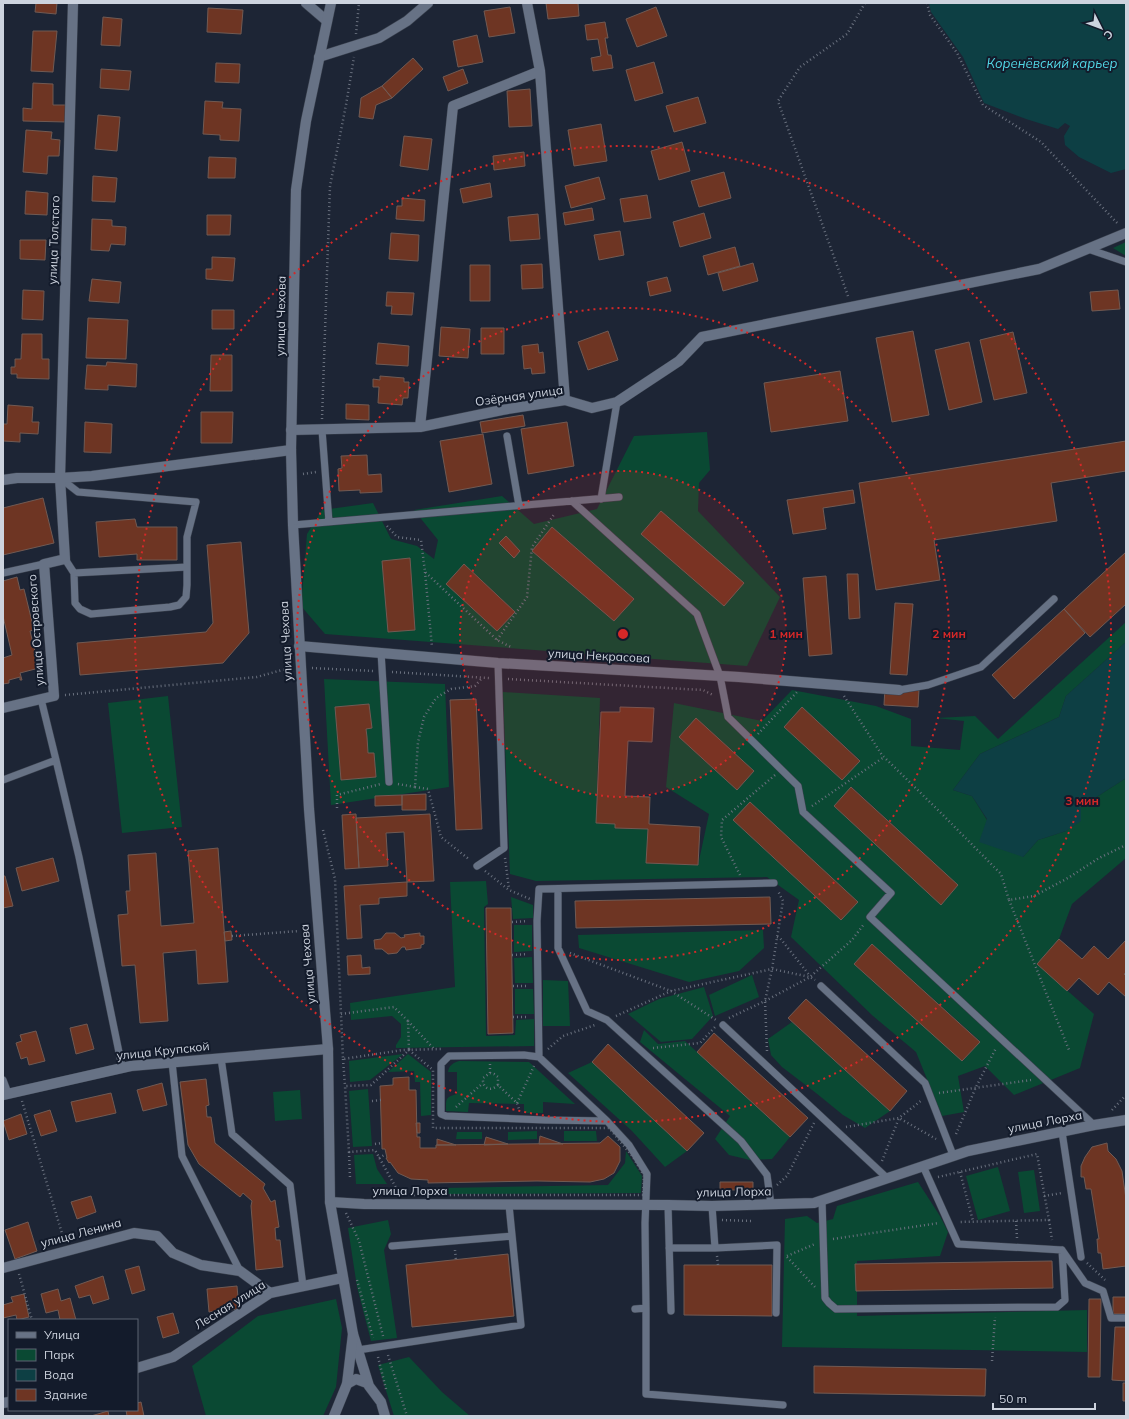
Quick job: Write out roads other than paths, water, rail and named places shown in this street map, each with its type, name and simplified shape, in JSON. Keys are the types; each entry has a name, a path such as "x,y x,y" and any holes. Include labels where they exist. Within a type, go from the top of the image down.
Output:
{"street":[{"name":"улица Толстого","path":"60,478 73,3"},
{"path":"306,3 327,21"},
{"name":"улица Чехова","path":"331,3 306,121 296,190 291,450 299,646 305,668 314,880 328,1049 330,1202 342,1278 353,1334"},
{"path":"319,57 379,38 406,21 428,3"},
{"path":"527,3 540,71 565,400"},
{"path":"420,427 453,106 540,71"},
{"name":"Озёрная улица","path":"291,430 420,427 502,410 565,400 592,408 617,402 679,361 702,337 821,312 1039,270 1088,249 1123,230"},
{"path":"3,480 17,478 92,476 291,450"},
{"path":"60,478 65,559"},
{"name":"улица Островского","path":"3,708 54,696 44,564 65,559"},
{"name":"улица Некрасова","path":"299,646 498,663 720,676 899,690"},
{"name":"улица Крупской","path":"5,1094 122,1067 328,1049"},
{"name":"улица Лорха","path":"330,1202 364,1204 668,1204 712,1206 771,1205 814,1202 968,1150 1126,1120"},
{"name":"улица Ленина","path":"3,1268 134,1233 157,1236 173,1252 201,1265 240,1271 270,1293"},
{"name":"Лесная улица","path":"138,1368 173,1357 270,1293 342,1278"},
{"path":"353,1334 369,1386"},
{"path":"334,1416 347,1384 353,1334"},
{"path":"347,1384 356,1379 367,1383 381,1402 385,1416"}],"lane":[{"path":"1088,249 1126,262"},
{"path":"601,499 617,402"},
{"path":"322,430 329,522"},
{"path":"508,436 519,506"},
{"path":"60,478 78,492 196,502 187,537 188,567 186,598 180,604 170,607 91,614 80,609 75,603 74,573 65,559"},
{"path":"293,526 619,497"},
{"path":"572,501 697,614 720,676 728,717 798,786 803,812 891,893 870,917 1094,1126"},
{"path":"3,573 44,564"},
{"path":"74,573 188,567"},
{"path":"899,690 928,685 981,667 1054,599"},
{"path":"381,652 388,782"},
{"path":"477,866 504,848 498,663"},
{"path":"41,699 80,857 122,1067"},
{"path":"3,780 56,760"},
{"path":"539,1057 537,921 539,889 774,883"},
{"path":"558,889 558,948 587,1011 607,1020 742,1141 767,1175 771,1205"},
{"path":"821,986 925,1083 953,1155"},
{"path":"721,1024 887,1178"},
{"path":"607,1121 446,1116 441,1114 441,1064 449,1056 524,1055 539,1057 607,1121 629,1145 647,1174 646,1394 783,1405"},
{"path":"221,1058 232,1134 290,1185 303,1286"},
{"path":"172,1062 182,1156 240,1271"},
{"path":"3,1080 5,1094"},
{"path":"1062,1132 1081,1257"},
{"path":"923,1166 958,1244 1062,1250 1085,1283 1103,1291 1110,1318 1126,1318"},
{"path":"822,1200 825,1298 836,1309 1057,1307 1065,1300 1062,1250"},
{"path":"668,1204 671,1311"},
{"path":"358,1350 521,1325 509,1205"},
{"path":"712,1206 715,1248"},
{"path":"392,1246 512,1236"},
{"path":"669,1248 777,1246 776,1313"},
{"path":"635,1309 646,1308"}],"water":[{"name":"Коренёвский карьер","path":"929,3 1126,3 1126,169 1111,173 1079,157 1065,145 1064,136 1070,126 1065,123 1058,129 984,103 963,57 931,12"},
{"path":"1126,642 1126,778 1081,807 1081,821 1066,831 1038,840 1023,857 979,842 987,819 972,796 953,790 980,754 1059,717 1066,696"}]}
